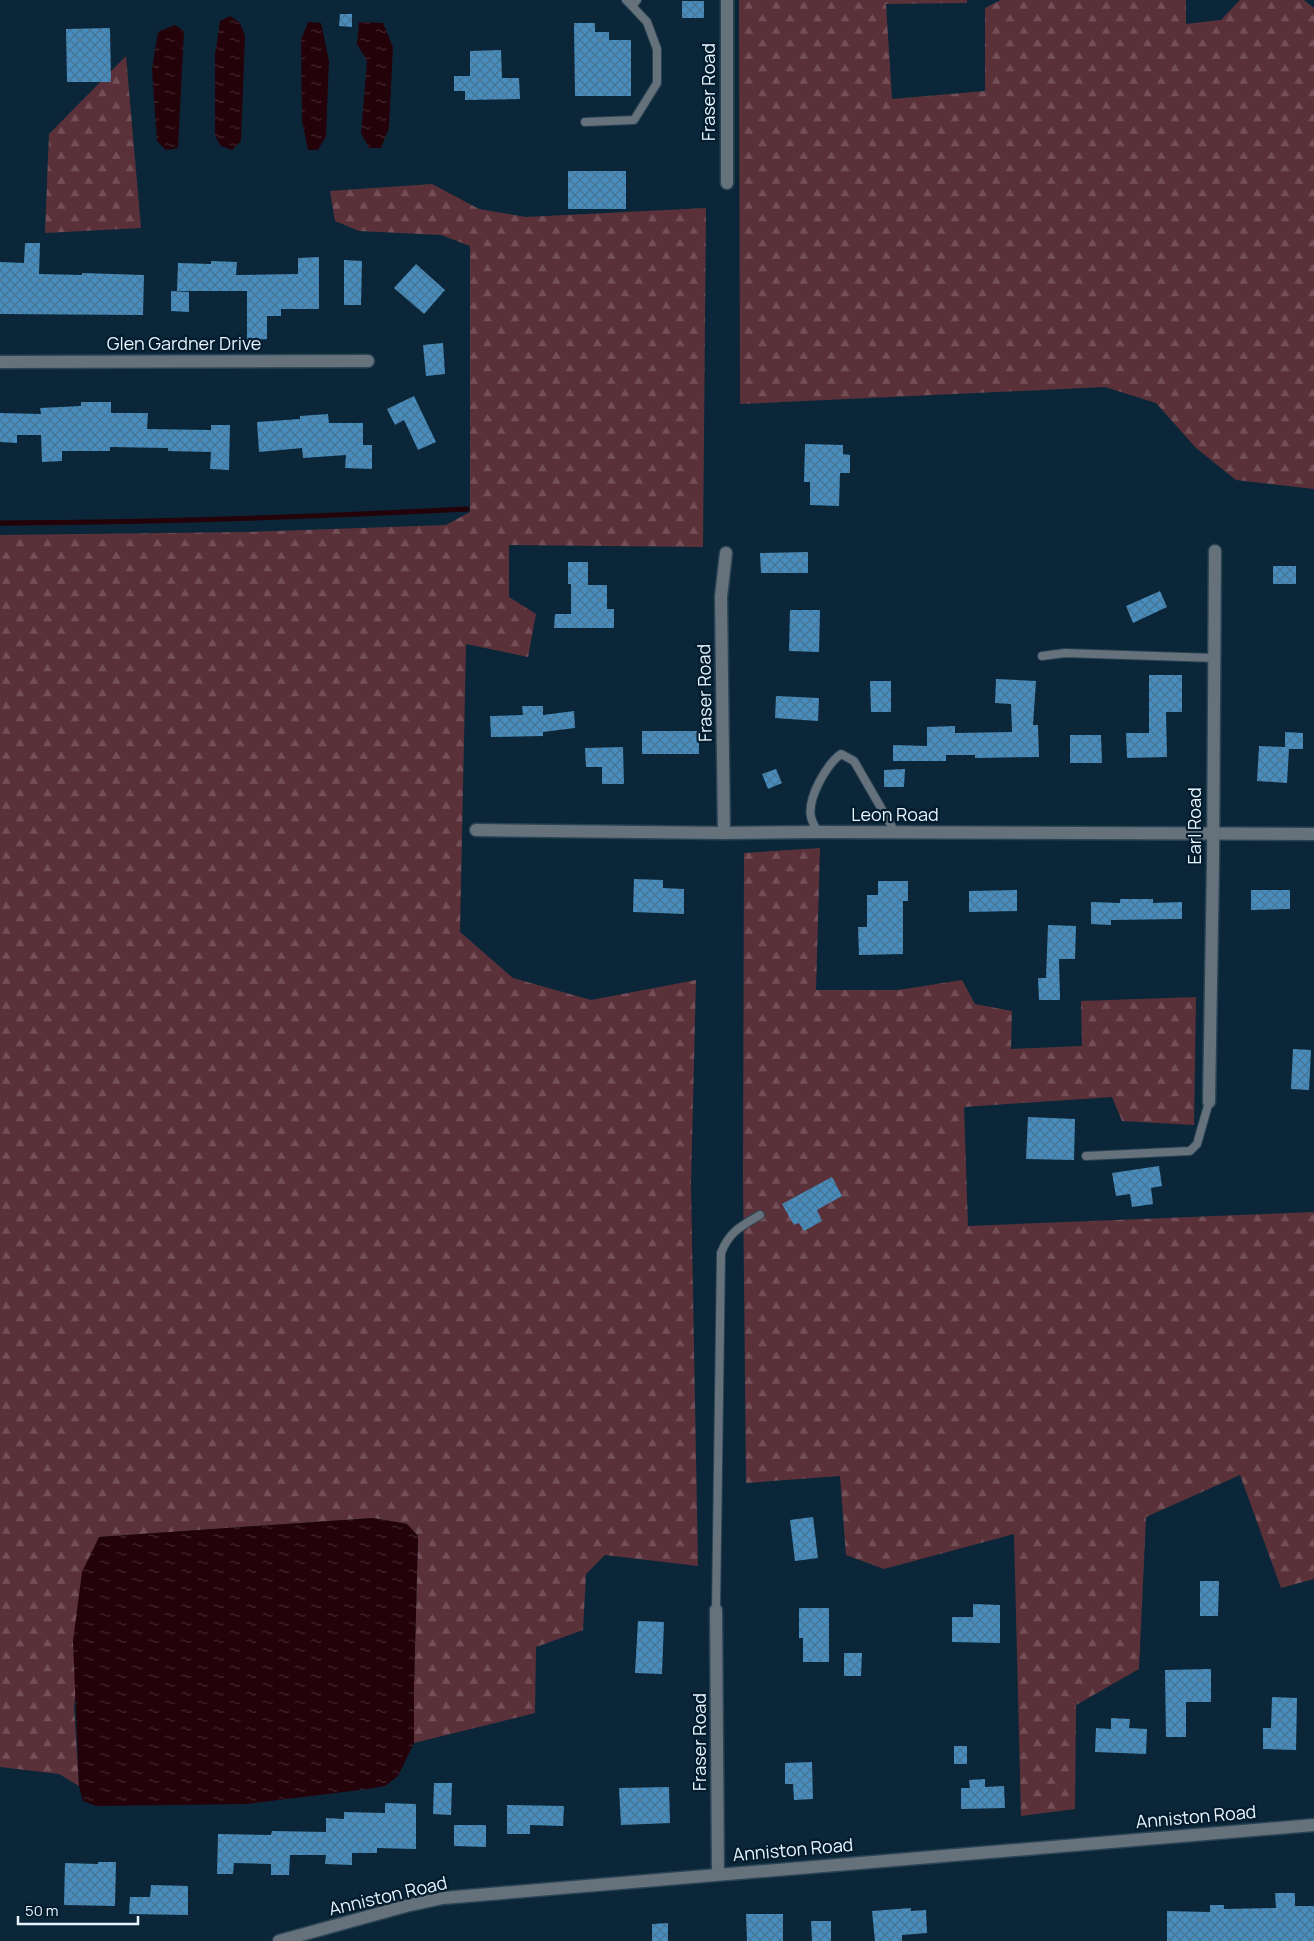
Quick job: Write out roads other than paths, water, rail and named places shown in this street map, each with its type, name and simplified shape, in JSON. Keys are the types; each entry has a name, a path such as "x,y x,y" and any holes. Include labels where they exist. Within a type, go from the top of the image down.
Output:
{"street":[{"name":"Fraser Road","path":"727,0 727,183"},
{"name":"Glen Gardner Drive","path":"0,362 368,360"},
{"name":"Earl Road","path":"1209,1102 1213,863 1214,550"},
{"name":"Fraser Road","path":"724,833 721,597 726,553"},
{"name":"Leon Road","path":"476,830 724,833 1314,834"},
{"name":"Fraser Road","path":"716,1610 718,1874"},
{"name":"Anniston Road","path":"279,1941 443,1898 1314,1825"}],"lane":[{"path":"585,122 634,120 657,83 657,49 647,22 632,2"},
{"path":"1042,656 1065,653 1214,658"},
{"path":"818,832 811,816 811,802 832,760 841,754 854,761 895,832"},
{"path":"1086,1156 1190,1151 1197,1144 1209,1102"},
{"path":"716,1610 721,1253 732,1233 760,1215"}],"water":[{"path":"230,16 240,23 245,36 241,141 232,150 221,146 215,136 215,55 220,21"},
{"path":"308,22 321,23 329,61 326,136 318,150 308,150 302,121 301,40"},
{"path":"359,22 383,23 393,47 389,128 381,148 369,148 361,133 367,61 357,44"},
{"path":"175,25 184,31 178,148 166,150 157,141 152,69 158,32"},
{"path":"373,1518 407,1524 418,1536 414,1743 398,1776 385,1786 246,1804 96,1806 83,1801 79,1786 73,1641 82,1572 99,1537"}],"waterway":[{"path":"0,523 234,519 467,509"}]}
